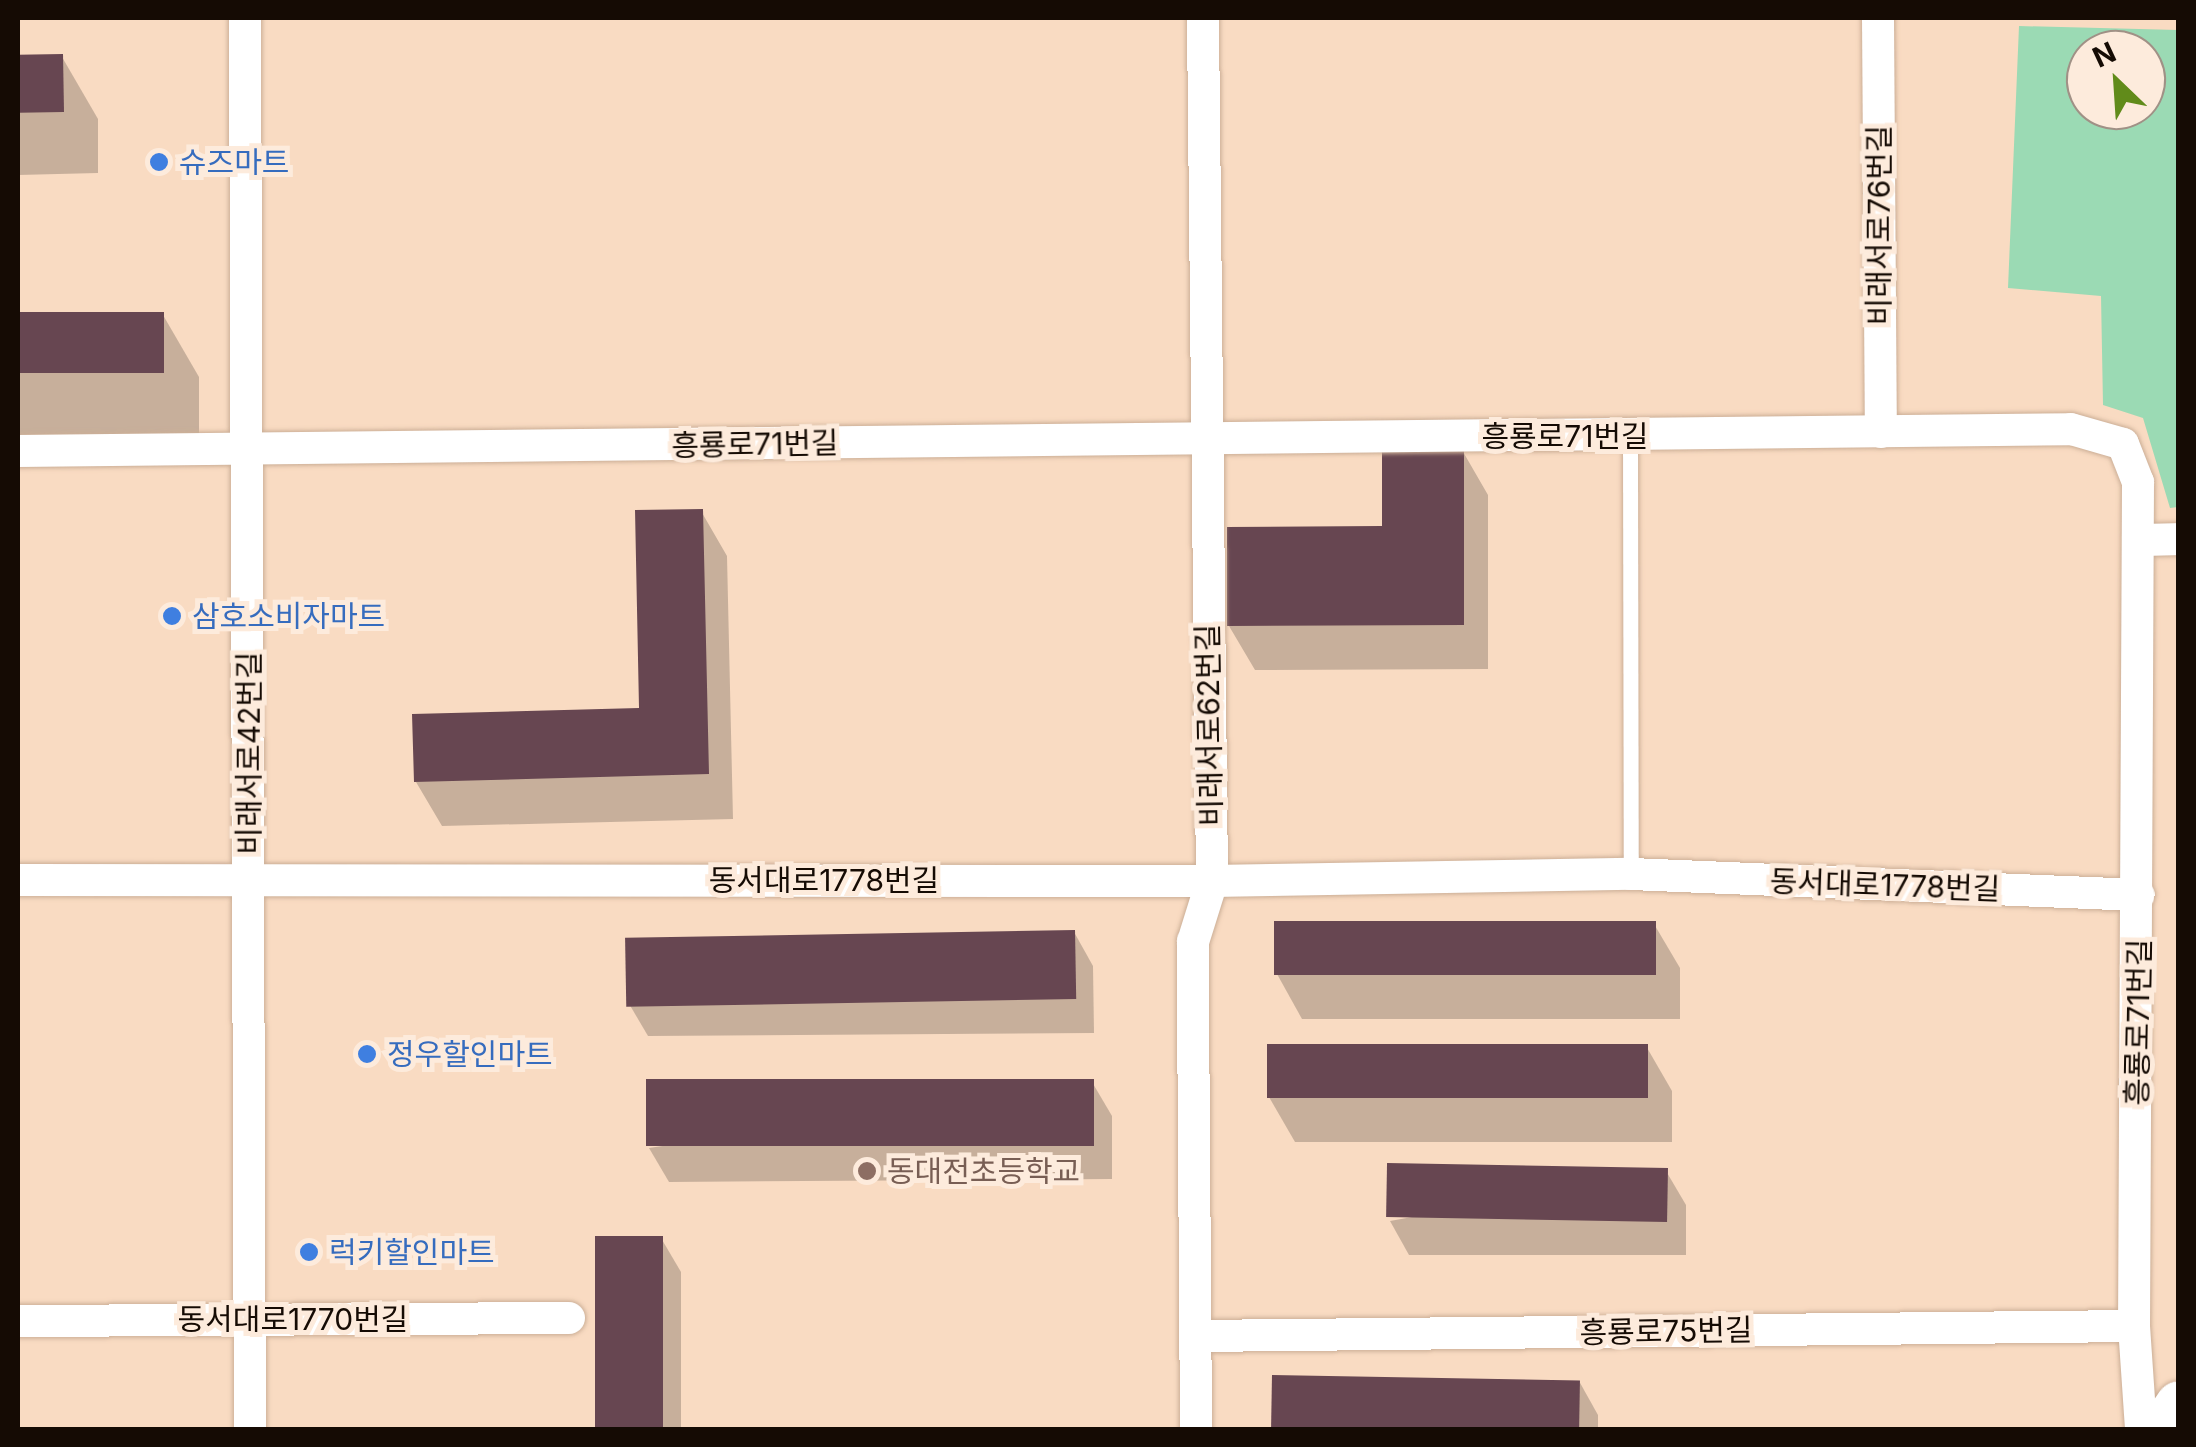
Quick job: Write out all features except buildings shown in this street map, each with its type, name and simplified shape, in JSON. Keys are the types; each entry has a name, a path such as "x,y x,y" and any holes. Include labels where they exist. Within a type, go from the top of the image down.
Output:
{"main road":[{"path":"2160,1430 2178,1404"}],"street":[{"name":"비래서로42번길","path":"245,18 250,1430"},
{"name":"비래서로62번길","path":"1196,1430 1193,942 1212,881 1204,438 1203,18"},
{"name":"비래서로76번길","path":"1878,18 1880,432"},
{"name":"흥룡로71번길","path":"18,451 2071,430 2122,444 2138,482 2134,1326 2141,1430"},
{"path":"2138,540 2178,540"},
{"name":"동서대로1778번길","path":"18,880 1212,881 1631,874 2139,895"},
{"name":"동서대로1770번길","path":"18,1320 570,1318"},
{"name":"흥룡로75번길","path":"1198,1336 2134,1326"}],"lane":[{"path":"1630,436 1631,874"}],"green space":[{"path":"2019,26 2178,30 2178,507 2170,508 2143,418 2103,405 2101,296 2008,288"}],"place":[{"name":"슈즈마트","path":"159,162"},
{"name":"삼호소비자마트","path":"172,616"},
{"name":"정우할인마트","path":"367,1054"},
{"name":"동대전초등학교","path":"867,1171"},
{"name":"럭키할인마트","path":"309,1252"}]}
